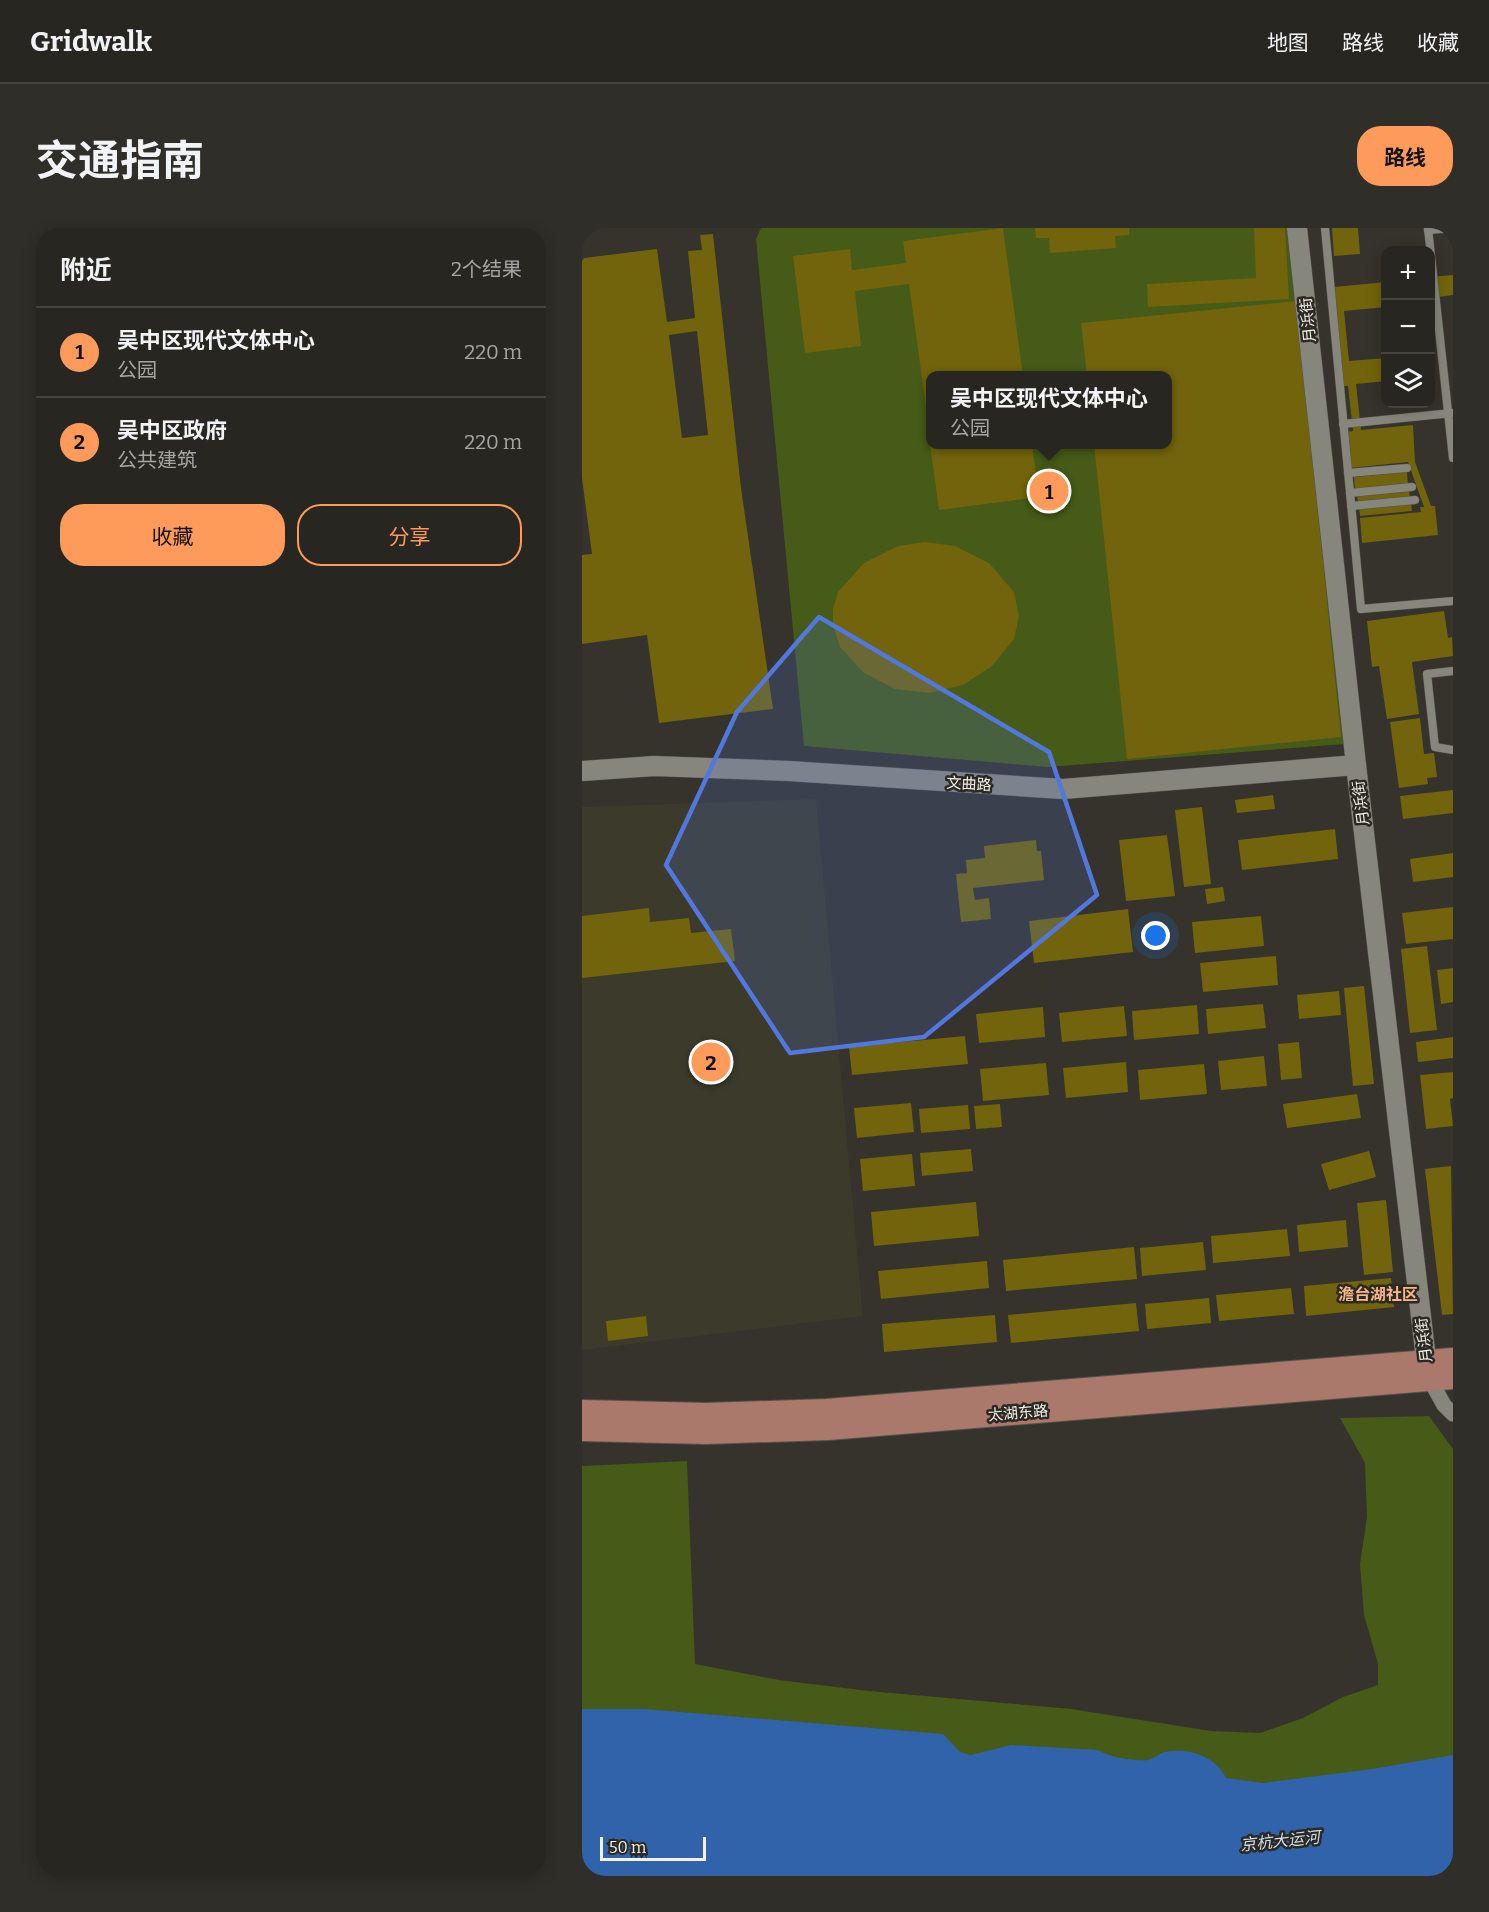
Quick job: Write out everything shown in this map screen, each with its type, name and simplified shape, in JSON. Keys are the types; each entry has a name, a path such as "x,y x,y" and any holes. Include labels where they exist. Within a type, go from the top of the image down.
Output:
{"main road":[{"name":"太湖东路","path":"582,1428 715,1432 851,1427 1428,1370 1453,1360"},
{"name":"太湖东路","path":"582,1412 715,1415 850,1410 1428,1370 1453,1377"}],"street":[{"name":"月浜街","path":"1298,228 1356,765 1428,1370"},
{"name":"文曲路","path":"582,771 654,766 789,771 1063,789 1356,765"},
{"path":"1428,1370 1444,1405 1453,1414"}],"lane":[{"path":"1325,228 1361,609 1453,601"},
{"path":"1453,228 1428,229 1451,413 1453,458"},
{"path":"1343,424 1451,413"},
{"path":"1348,473 1407,468"},
{"path":"1350,493 1412,487"},
{"path":"1351,506 1415,500"},
{"path":"1453,671 1427,674 1435,747 1453,750"}],"highlighted area":[{"path":"819,617 1049,752 1097,895 924,1037 790,1053 666,865 737,712"}],"shaded area":[{"path":"816,799 863,1316 582,1350 582,807"}],"green space":[{"path":"761,228 1291,228 1345,744 1048,767 804,746 756,239"},
{"path":"1429,1416 1453,1449 1453,1792 582,1802 582,1466 687,1461 695,1664 779,1680 869,1691 1071,1709 1211,1731 1260,1733 1303,1718 1343,1697 1378,1685 1378,1664 1364,1615 1360,1564 1367,1517 1365,1463 1340,1418"}],"water":[{"name":"京杭大运河","path":"582,1709 644,1709 943,1734 960,1752 971,1755 1011,1745 1098,1750 1116,1757 1136,1760 1148,1760 1165,1752 1183,1751 1208,1759 1221,1770 1226,1778 1263,1783 1372,1769 1453,1755 1453,1876 582,1876"}],"building":[{"path":"1003,228 1022,371 926,371 926,407 909,284 855,291 861,346 805,353 793,256 850,249 852,270 906,263 903,241"},
{"path":"1035,228 1129,228 1129,235 1115,236 1116,248 1050,253 1049,238 1036,238"},
{"path":"1254,228 1285,228 1289,299 1148,307 1147,284 1256,278"},
{"path":"1332,228 1358,228 1360,254 1334,256"},
{"path":"713,234 741,488 773,709 659,723 647,635 582,644 582,555 592,554 582,478 582,261 584,258 657,249 667,322 695,318 688,251 702,250 700,235","holes":["697,331 708,435 682,438 669,335"]},
{"path":"1453,275 1453,295 1435,297 1435,277"},
{"path":"1381,282 1381,307 1344,311 1349,361 1381,358 1381,382 1356,384 1361,430 1413,425 1415,462 1431,506 1435,506 1438,535 1362,543 1360,518 1421,512 1420,507 1424,507 1408,462 1350,468 1346,432 1353,431 1348,386 1343,386 1334,287"},
{"path":"1296,301 1341,737 1127,759 1095,449 1172,449 1172,371 1086,371 1081,323"},
{"path":"931,449 1033,449 1039,497 939,510"},
{"path":"1407,472 1408,485 1355,490 1354,477"},
{"path":"1409,489 1410,498 1358,504 1357,494"},
{"path":"1411,502 1412,511 1360,516 1359,507"},
{"path":"925,542 955,546 989,563 1014,592 1019,616 1014,639 992,666 963,685 929,693 895,689 864,673 840,647 833,625 833,609 838,592 864,563 898,546"},
{"path":"1444,611 1448,638 1452,637 1453,656 1412,662 1419,714 1387,719 1379,666 1372,667 1367,621"},
{"path":"1420,718 1424,754 1434,753 1437,777 1427,778 1428,784 1399,788 1390,722"},
{"path":"1453,790 1453,813 1403,819 1400,796"},
{"path":"1273,795 1275,809 1237,813 1235,800"},
{"path":"1202,807 1211,884 1184,887 1175,810"},
{"path":"1335,829 1338,859 1242,870 1238,840"},
{"path":"1167,835 1175,896 1126,901 1119,840"},
{"path":"1036,840 1037,851 1041,851 1044,880 973,888 975,900 989,898 991,919 961,922 956,874 967,873 966,860 985,858 984,846"},
{"path":"1453,853 1453,877 1413,882 1410,859"},
{"path":"1223,887 1225,901 1207,904 1205,889"},
{"path":"1453,907 1453,939 1406,944 1402,913"},
{"path":"649,908 650,922 689,918 691,933 731,929 735,961 582,978 582,916"},
{"path":"1128,909 1133,952 1034,963 1029,921"},
{"path":"1261,916 1264,946 1195,953 1192,922"},
{"path":"1427,946 1437,1030 1410,1033 1401,949"},
{"path":"1276,956 1278,985 1203,992 1200,963"},
{"path":"1453,968 1453,1002 1441,1004 1437,970"},
{"path":"1364,986 1374,1084 1353,1086 1344,988"},
{"path":"1339,991 1341,1015 1299,1019 1297,995"},
{"path":"1263,1004 1266,1028 1208,1034 1206,1009"},
{"path":"1197,1005 1199,1034 1134,1040 1132,1011"},
{"path":"1124,1006 1127,1036 1062,1042 1059,1013"},
{"path":"1043,1007 1045,1037 979,1043 976,1014"},
{"path":"965,1036 968,1064 852,1075 849,1047"},
{"path":"1453,1037 1453,1058 1418,1062 1416,1042"},
{"path":"1299,1042 1302,1078 1281,1080 1278,1044"},
{"path":"1264,1056 1267,1086 1221,1090 1218,1061"},
{"path":"1126,1062 1128,1092 1066,1098 1063,1068"},
{"path":"1046,1063 1049,1095 983,1101 980,1069"},
{"path":"1204,1064 1207,1094 1140,1100 1138,1070"},
{"path":"1453,1072 1453,1098 1450,1099 1453,1126 1426,1129 1420,1075"},
{"path":"1357,1094 1361,1118 1287,1128 1283,1104"},
{"path":"911,1103 914,1132 857,1138 854,1108"},
{"path":"1000,1104 1002,1127 976,1129 974,1106"},
{"path":"968,1105 970,1129 921,1133 919,1109"},
{"path":"971,1149 973,1171 922,1176 920,1153"},
{"path":"1369,1151 1376,1177 1329,1190 1321,1164"},
{"path":"912,1154 915,1186 863,1191 860,1159"},
{"path":"1451,1166 1453,1314 1442,1315 1425,1169"},
{"path":"1386,1200 1393,1272 1364,1275 1357,1203"},
{"path":"976,1202 979,1236 874,1246 871,1212"},
{"path":"1346,1220 1348,1247 1299,1252 1297,1225"},
{"path":"1287,1229 1290,1256 1213,1263 1211,1236"},
{"path":"1203,1242 1206,1270 1142,1276 1140,1248"},
{"path":"1134,1247 1137,1279 1006,1291 1003,1260"},
{"path":"987,1261 989,1288 881,1299 878,1271"},
{"path":"1391,1278 1394,1307 1306,1316 1304,1286"},
{"path":"1291,1288 1294,1314 1219,1321 1216,1295"},
{"path":"1209,1298 1211,1323 1147,1329 1145,1304"},
{"path":"1136,1303 1139,1331 1011,1343 1008,1315"},
{"path":"995,1315 997,1342 884,1352 882,1324"},
{"path":"646,1316 648,1336 608,1341 606,1321"}],"place":[{"name":"吴中区现代文体中心","path":"1049,491"},
{"name":"吴中区政府","path":"711,1062"}],"district":[{"name":"澹台湖社区","path":"1378,1294"}]}
